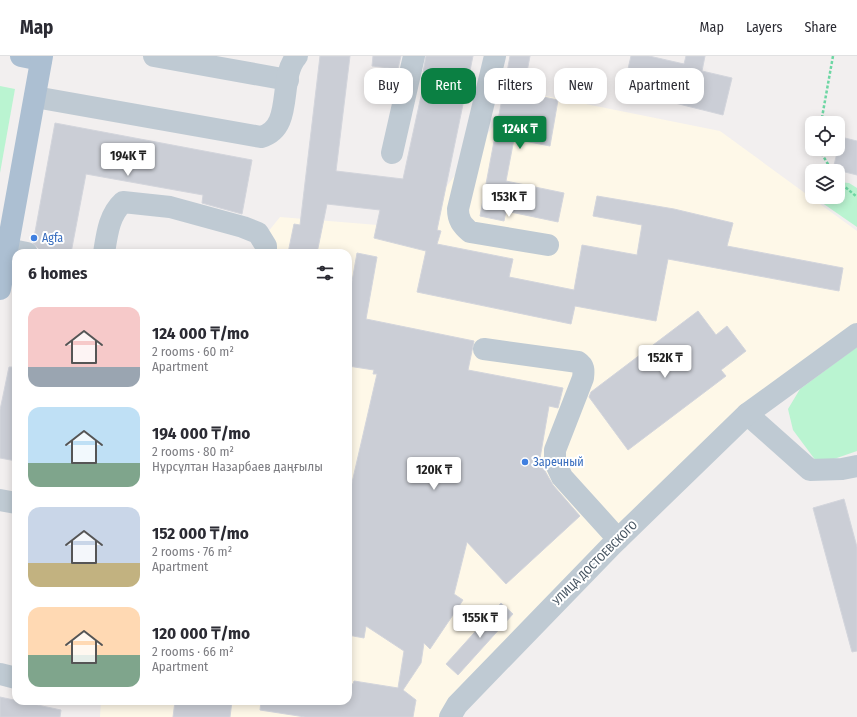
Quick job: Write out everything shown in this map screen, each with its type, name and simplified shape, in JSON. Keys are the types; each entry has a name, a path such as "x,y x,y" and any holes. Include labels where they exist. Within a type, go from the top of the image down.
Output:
{"main road":[{"path":"17,249 35,97 35,57"},
{"path":"0,289 12,262"}],"lane":[{"path":"154,56 288,80"},
{"path":"35,97 261,137 271,134 279,123 293,60 296,56"},
{"path":"392,153 414,56"},
{"path":"495,56 458,209 458,216 462,224 470,232 548,245"},
{"path":"105,249 107,230 114,210 123,202 138,202 170,207 243,227 258,233 266,246 266,249"},
{"name":"УЛИЦА ДОСТОЕВСКОГО","path":"450,717 457,705 618,539 747,414 857,334"},
{"path":"484,349 578,362 582,365 584,370 583,378 555,450 555,462 562,477 618,539"},
{"path":"747,414 810,470 842,469 857,466"},
{"path":"0,500 12,502"},
{"path":"0,674 12,677"}],"path":[{"path":"822,116 833,56"},
{"path":"845,187 857,197"}],"shaded area":[{"name":"Заречный","path":"546,96 554,98 554,104 586,104 720,131 805,193 805,204 820,204 857,231 857,330 793,374 451,717 100,717 101,705 352,705 352,249 254,249 280,217 414,228 511,104 546,104"}],"green space":[{"path":"0,86 15,89 0,173"},
{"path":"845,183 849,183 857,188 857,227 824,204 845,204"},
{"path":"857,347 857,451 834,459 816,461 793,430 788,409 800,389"}],"building":[{"path":"320,56 350,56 336,171 403,179 421,96 421,104 463,104 437,230 441,231 437,244 513,259 509,277 574,290 582,245 637,255 642,225 593,216 597,196 674,209 733,223 727,246 843,268 839,291 668,259 656,321 575,306 571,324 417,292 426,251 374,238 380,210 327,204 318,249 289,249 294,224 300,225"},
{"path":"373,56 401,56 398,68 372,66"},
{"path":"426,56 473,56 471,68 424,68"},
{"path":"510,56 530,56 528,68 508,68"},
{"path":"631,56 649,56 684,64 686,56 705,56 703,68 628,68"},
{"path":"704,71 732,78 723,115 679,104 704,104"},
{"path":"546,98 554,99 554,104 557,104 550,146 514,139 506,181 564,193 558,222 506,211 504,221 480,216 501,104 546,104"},
{"path":"55,123 252,160 242,214 202,203 203,195 86,174 72,249 39,249 33,243"},
{"path":"845,138 857,141 857,175 845,172 845,164 834,164 836,156 845,156"},
{"path":"357,253 377,257 366,319 474,341 468,370 563,388 558,408 549,406 539,464 553,485 580,516 506,584 467,542 454,594 463,600 430,649 424,643 421,663 403,690 416,700 413,717 305,717 260,710 261,705 352,705 352,684 354,681 398,688 404,651 366,626 364,638 352,636 352,483 377,374 373,374 374,370 352,367 352,281"},
{"path":"698,311 716,335 727,326 746,351 721,370 726,376 628,450 589,397 591,392"},
{"path":"9,367 12,367 12,460 0,458 0,410"},
{"path":"844,499 857,547 857,651 852,652 813,508"},
{"path":"501,603 513,614 458,675 446,664"},
{"path":"0,697 12,700 12,705 38,705 61,710 60,717 0,717"},
{"path":"174,705 232,705 230,717 173,717"}],"place":[{"name":"Agfa","path":"34,238"},
{"name":"Заречный","path":"525,462"}]}
